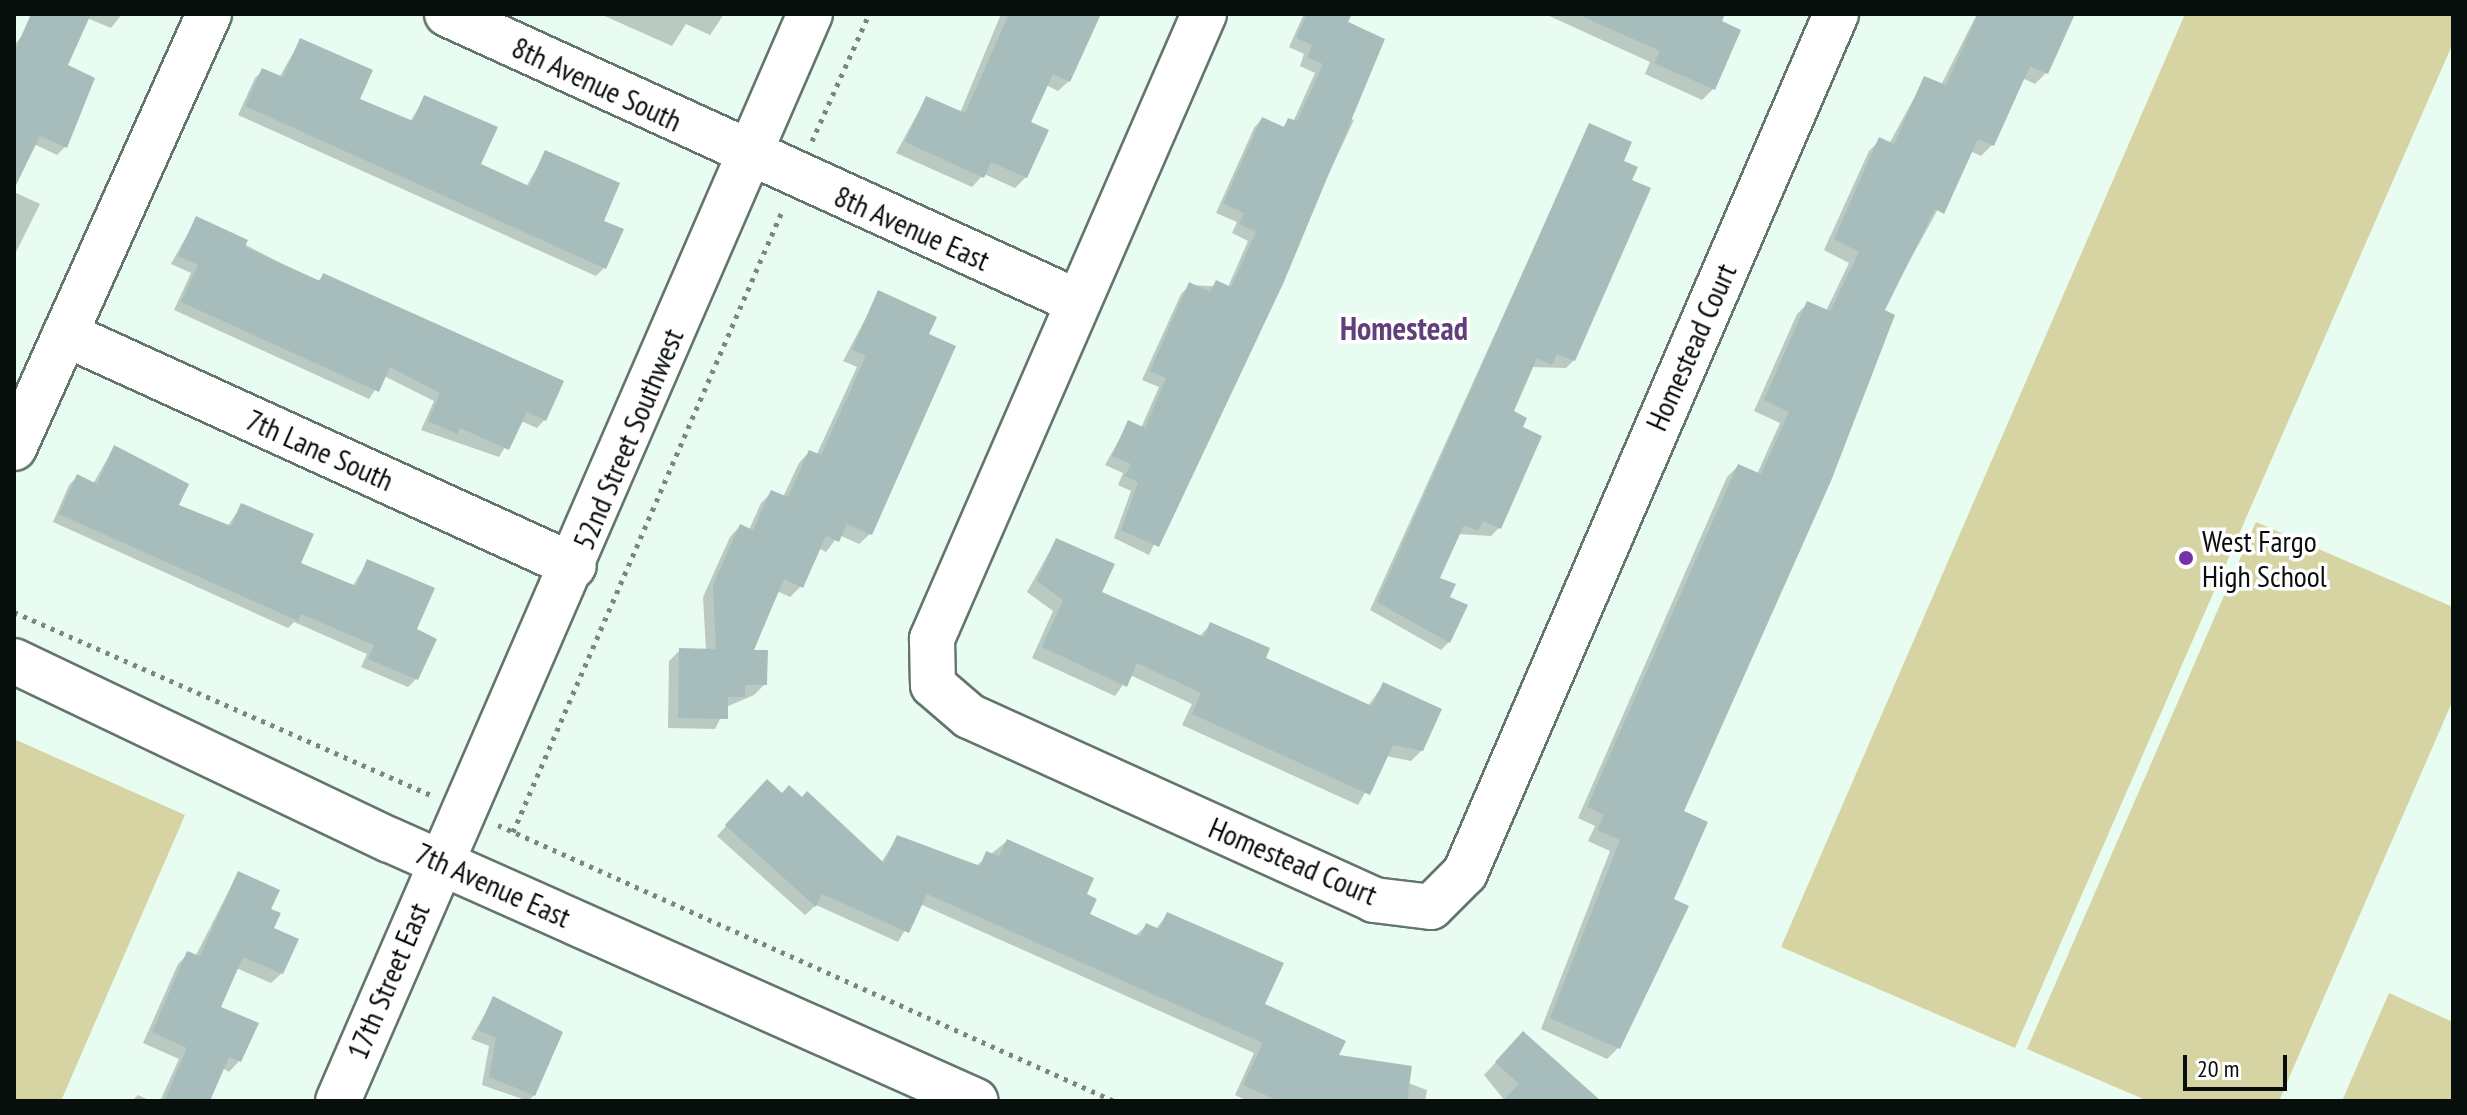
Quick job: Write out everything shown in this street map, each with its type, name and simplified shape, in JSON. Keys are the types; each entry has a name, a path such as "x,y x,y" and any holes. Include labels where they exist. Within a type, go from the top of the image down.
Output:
{"street":[{"path":"14,448 209,14"},
{"name":"8th Avenue South","path":"447,14 747,155"},
{"name":"52nd Street Southwest","path":"439,862 574,566 747,155 810,14"},
{"name":"Homestead Court","path":"1204,14 1076,301 932,639 933,685 969,716 1374,900 1431,907 1465,873 1836,14"},
{"name":"8th Avenue East","path":"747,155 1076,301"},
{"name":"7th Lane South","path":"65,334 574,566"},
{"name":"7th Avenue East","path":"14,661 439,862 976,1101"},
{"name":"17th Street East","path":"338,1101 439,862"}],"path":[{"path":"513,832 869,14"},
{"path":"14,612 1114,1101"}],"green space":[{"path":"2185,14 2453,14 2453,43 2015,1048 1781,947"},
{"path":"2256,522 2453,607 2453,700 2279,1101 2148,1101 2027,1049"},
{"path":"14,739 185,815 61,1101 14,1101"},
{"path":"2389,993 2453,1022 2453,1101 2342,1101"}],"building":[{"path":"31,14 91,14 68,65 95,78 67,148 40,136 14,189 14,53"},
{"path":"1009,14 1101,14 1070,82 1053,74 1031,122 1049,130 1027,178 991,162 984,178 905,142 926,96 965,113"},
{"path":"1307,14 1352,14 1348,22 1385,39 1283,284 1159,547 1121,530 1138,482 1125,476 1131,464 1112,456 1128,420 1145,428 1166,378 1150,371 1189,282 1210,292 1216,280 1231,287 1256,232 1239,224 1244,213 1223,204 1262,117 1284,127 1288,118 1297,121 1323,64 1307,57 1312,45 1296,38"},
{"path":"1577,14 1725,14 1722,21 1741,30 1715,90 1654,63 1660,51"},
{"path":"1978,14 2075,14 2048,74 2030,66 1994,146 1978,139 1944,214 1935,209 1885,310 1895,315 1831,481 1684,811 1708,822 1674,899 1689,906 1620,1049 1550,1018 1620,840 1597,830 1604,815 1587,807 1738,464 1761,474 1789,412 1764,400 1807,301 1830,311 1859,252 1834,239 1879,137 1894,144 1924,76 1946,85"},
{"path":"300,38 373,70 360,99 413,121 424,95 498,127 481,164 529,186 545,150 620,183 604,221 624,229 606,269 245,106 262,68 283,77"},
{"path":"1589,123 1632,142 1624,161 1638,167 1632,180 1651,188 1575,361 1557,354 1552,365 1537,358 1514,411 1527,418 1523,427 1542,436 1501,529 1483,521 1478,531 1464,525 1440,578 1456,584 1450,597 1468,605 1450,643 1377,602"},
{"path":"196,216 248,240 245,247 320,281 323,273 564,381 546,421 527,412 509,450 460,428 457,434 428,421 440,393 390,367 379,392 181,302 198,265 178,256"},
{"path":"878,290 937,317 929,334 956,346 872,535 847,524 839,542 826,536 803,588 784,579 754,650 768,650 767,685 745,685 745,697 728,697 728,719 678,718 679,648 716,649 713,585 740,524 753,530 771,490 788,497 809,450 821,455 866,356 852,350"},
{"path":"114,445 189,484 179,505 231,526 241,503 314,534 301,563 356,586 367,559 435,588 417,629 437,639 418,680 368,659 374,645 301,614 298,621 59,514 77,474 97,484"},
{"path":"1056,538 1115,564 1102,592 1204,637 1210,622 1270,648 1266,658 1372,706 1383,682 1442,709 1423,751 1393,745 1370,795 1192,714 1201,693 1137,663 1127,687 1042,647 1063,600 1037,581"},
{"path":"767,779 782,793 789,785 802,797 807,791 884,863 897,835 980,866 986,851 999,856 1007,839 1094,878 1087,894 1097,899 1090,914 1140,937 1146,923 1159,929 1167,912 1284,963 1265,1004 1346,1041 1339,1055 1412,1066 1407,1101 1279,1101 1243,1085 1263,1043 927,894 909,933 822,894 816,907 725,825"},
{"path":"238,871 280,890 271,909 281,913 274,928 299,939 283,974 243,957 221,1007 259,1023 241,1062 229,1057 210,1101 164,1101 187,1048 152,1032 187,951 200,956"},
{"path":"493,996 563,1032 535,1096 489,1077 496,1038 478,1030"},
{"path":"1523,1031 1601,1101 1503,1101 1519,1084 1495,1062"}],"place":[{"name":"West Fargo High School","path":"2186,558"}],"district":[{"name":"Homestead","path":"1404,328"}]}
